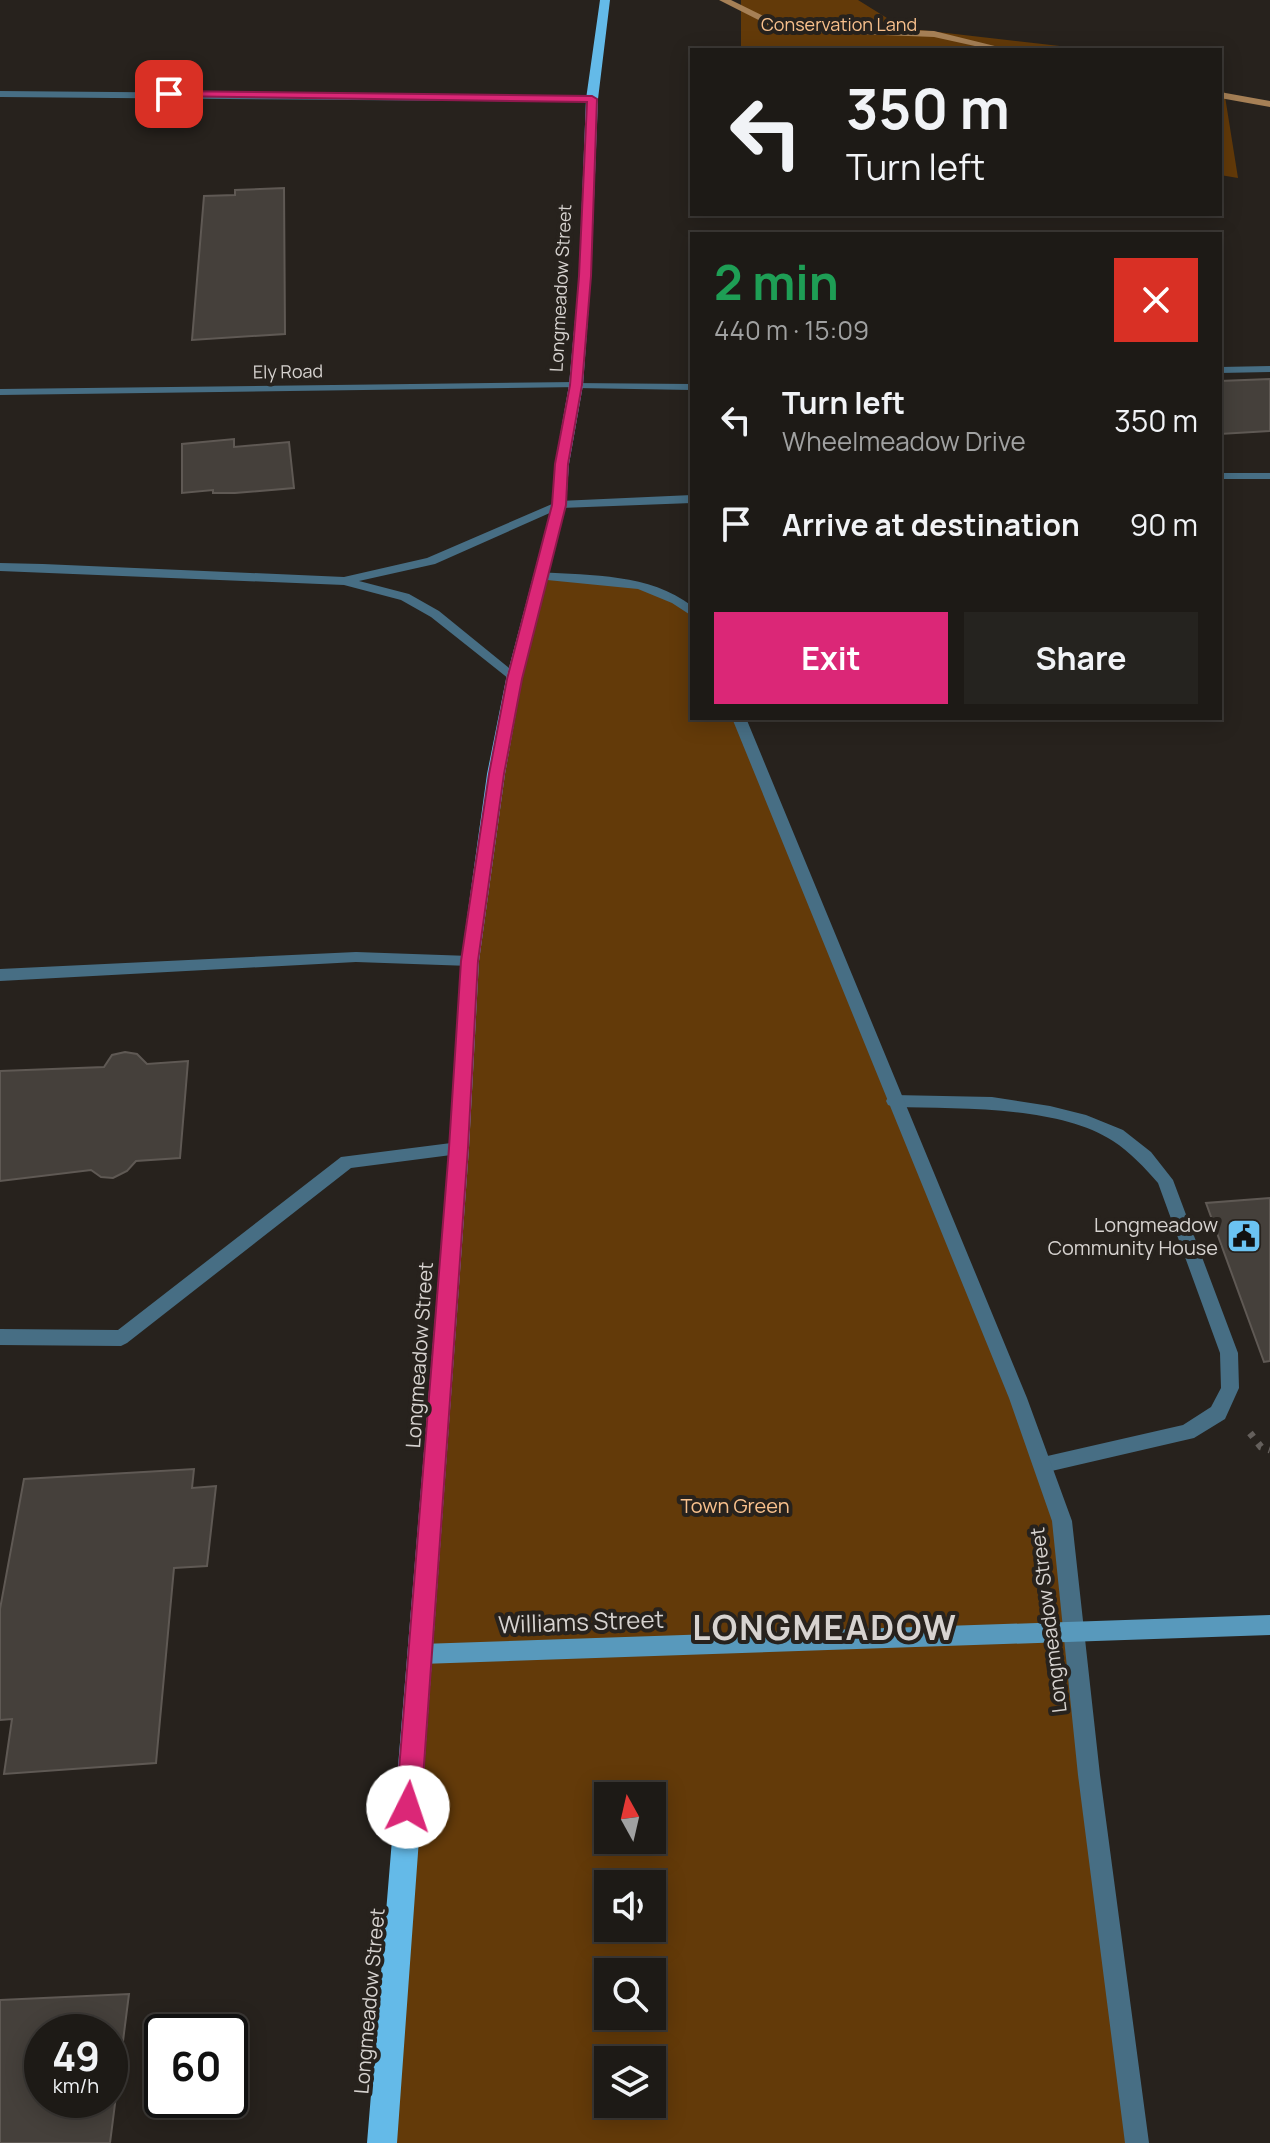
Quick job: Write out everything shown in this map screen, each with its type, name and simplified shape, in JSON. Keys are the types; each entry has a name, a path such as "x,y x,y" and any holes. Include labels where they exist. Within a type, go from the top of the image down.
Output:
{"main road":[{"name":"Longmeadow Street","path":"382,2143 459,1148 470,961 496,774 514,679 559,505 562,464 576,385 585,276 592,99 605,0"},
{"name":"Williams Street","path":"421,1654 1270,1625"}],"street":[{"path":"0,94 592,99"},
{"path":"1222,370 1270,369"},
{"name":"Ely Road","path":"0,392 576,385 690,387"},
{"path":"1222,476 1270,476"},
{"path":"0,567 67,567 259,580 344,581 431,561 559,505 690,499"},
{"path":"541,576 654,589 678,598 690,610"},
{"path":"344,581 405,597 435,614 514,679"},
{"name":"Longmeadow Street","path":"740,720 1018,1398 1062,1521 1089,1775 1137,2143"},
{"path":"0,975 356,957 470,961"},
{"path":"894,1101 992,1103 1086,1121 1117,1135 1145,1157 1165,1180 1229,1353 1230,1388 1218,1413 1187,1432 1043,1465"},
{"path":"0,1337 121,1338 347,1162 459,1148"}],"green space":[{"name":"Conservation Land","path":"741,0 858,0 903,28 1078,48 741,48"},
{"path":"1222,78 1238,178 1222,175"},
{"name":"Town Green","path":"541,576 654,589 690,611 690,720 740,720 1062,1521 1139,2143 382,2143 470,961"}],"building":[{"path":"284,188 285,334 192,340 204,196 235,195 235,190"},
{"path":"1270,379 1270,431 1222,434 1222,381"},
{"path":"234,439 234,447 289,442 294,488 182,493 182,444"},
{"path":"125,1052 137,1054 147,1064 188,1061 180,1158 136,1161 127,1171 113,1178 101,1177 91,1170 0,1181 0,1071 104,1067 112,1055"},
{"name":"Longmeadow Community House","path":"1270,1198 1270,1361 1264,1362 1206,1203"},
{"path":"194,1469 192,1488 216,1486 207,1566 174,1568 156,1763 4,1774 12,1719 0,1720 0,1609 24,1479"},
{"path":"129,1994 126,2014 24,2014 24,2118 113,2118 110,2143 0,2143 0,2000"}],"waterway":[{"path":"724,0 780,28 934,34 997,48"},
{"path":"1222,95 1270,104"}],"place":[{"name":"Longmeadow Community House","path":"1244,1236"}],"district":[{"name":"LONGMEADOW","path":"825,1627"}],"route":[{"path":"169,94 592,99 585,276 576,385 562,464 559,505 514,679 496,774 470,961 459,1148 408,1807"}]}
